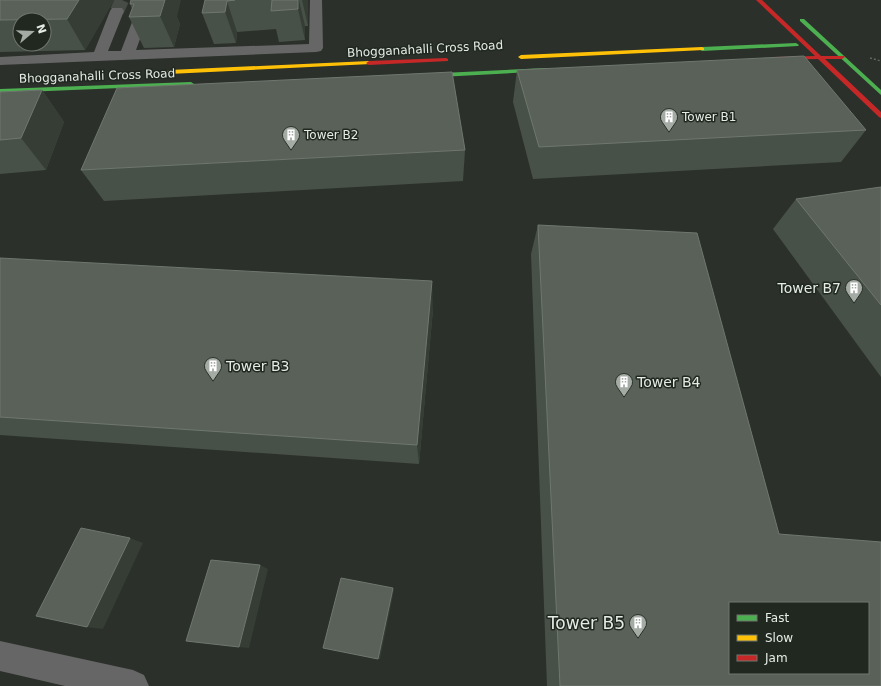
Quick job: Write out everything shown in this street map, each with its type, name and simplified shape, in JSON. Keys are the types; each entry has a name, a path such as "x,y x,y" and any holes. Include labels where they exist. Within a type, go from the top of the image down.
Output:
{"street":[{"path":"0,61 316,48 316,0"},
{"path":"759,0 881,116"},
{"path":"127,55 144,8"},
{"path":"99,56 117,11"},
{"path":"798,16 881,93"},
{"name":"Bhogganahalli Cross Road","path":"510,58 826,43"},
{"path":"764,60 842,57"},
{"name":"Bhogganahalli Cross Road","path":"159,73 454,60"},
{"name":"Bhogganahalli Cross Road","path":"413,76 463,71 560,70"},
{"name":"Bhogganahalli Cross Road","path":"0,91 199,84"},
{"path":"2,660 133,686"}],"building":[{"path":"0,0 79,0 67,19 52,19 52,12 12,12 12,20 0,20"},
{"path":"131,0 165,0 160,16 129,17 134,4 130,4"},
{"path":"205,0 235,0 227,1 225,12 202,13"},
{"path":"272,0 298,0 298,9 271,11"},
{"path":"804,56 866,130 539,147 517,70"},
{"path":"452,72 465,150 81,170 117,88"},
{"path":"42,90 21,138 0,140 0,92"},
{"path":"881,187 881,305 796,199"},
{"path":"538,225 697,233 779,534 881,542 881,686 560,686"},
{"name":"Tower B3","path":"0,258 432,281 417,445 0,417"},
{"path":"81,528 130,538 87,627 36,616"},
{"path":"211,560 260,565 239,647 186,641"},
{"path":"341,578 393,588 378,659 323,648"}],"tunnel":[{"path":"117,11 122,0"}],"traffic: fast":[{"path":"802,20 881,93"},
{"path":"702,49 796,45"},
{"path":"421,76 547,70"},
{"path":"0,91 191,84"}],"traffic: slow":[{"path":"521,57 702,49"},
{"path":"169,72 369,63"}],"traffic: jam":[{"path":"759,0 881,116"},
{"path":"775,59 842,57"},
{"path":"369,63 446,60"}],"place":[{"name":"Tower B1","path":"669,132"},
{"name":"Tower B2","path":"291,150"},
{"name":"Tower B7","path":"854,303"},
{"name":"Tower B3","path":"213,381"},
{"name":"Tower B4","path":"624,397"},
{"name":"Tower B5","path":"638,638"}]}
